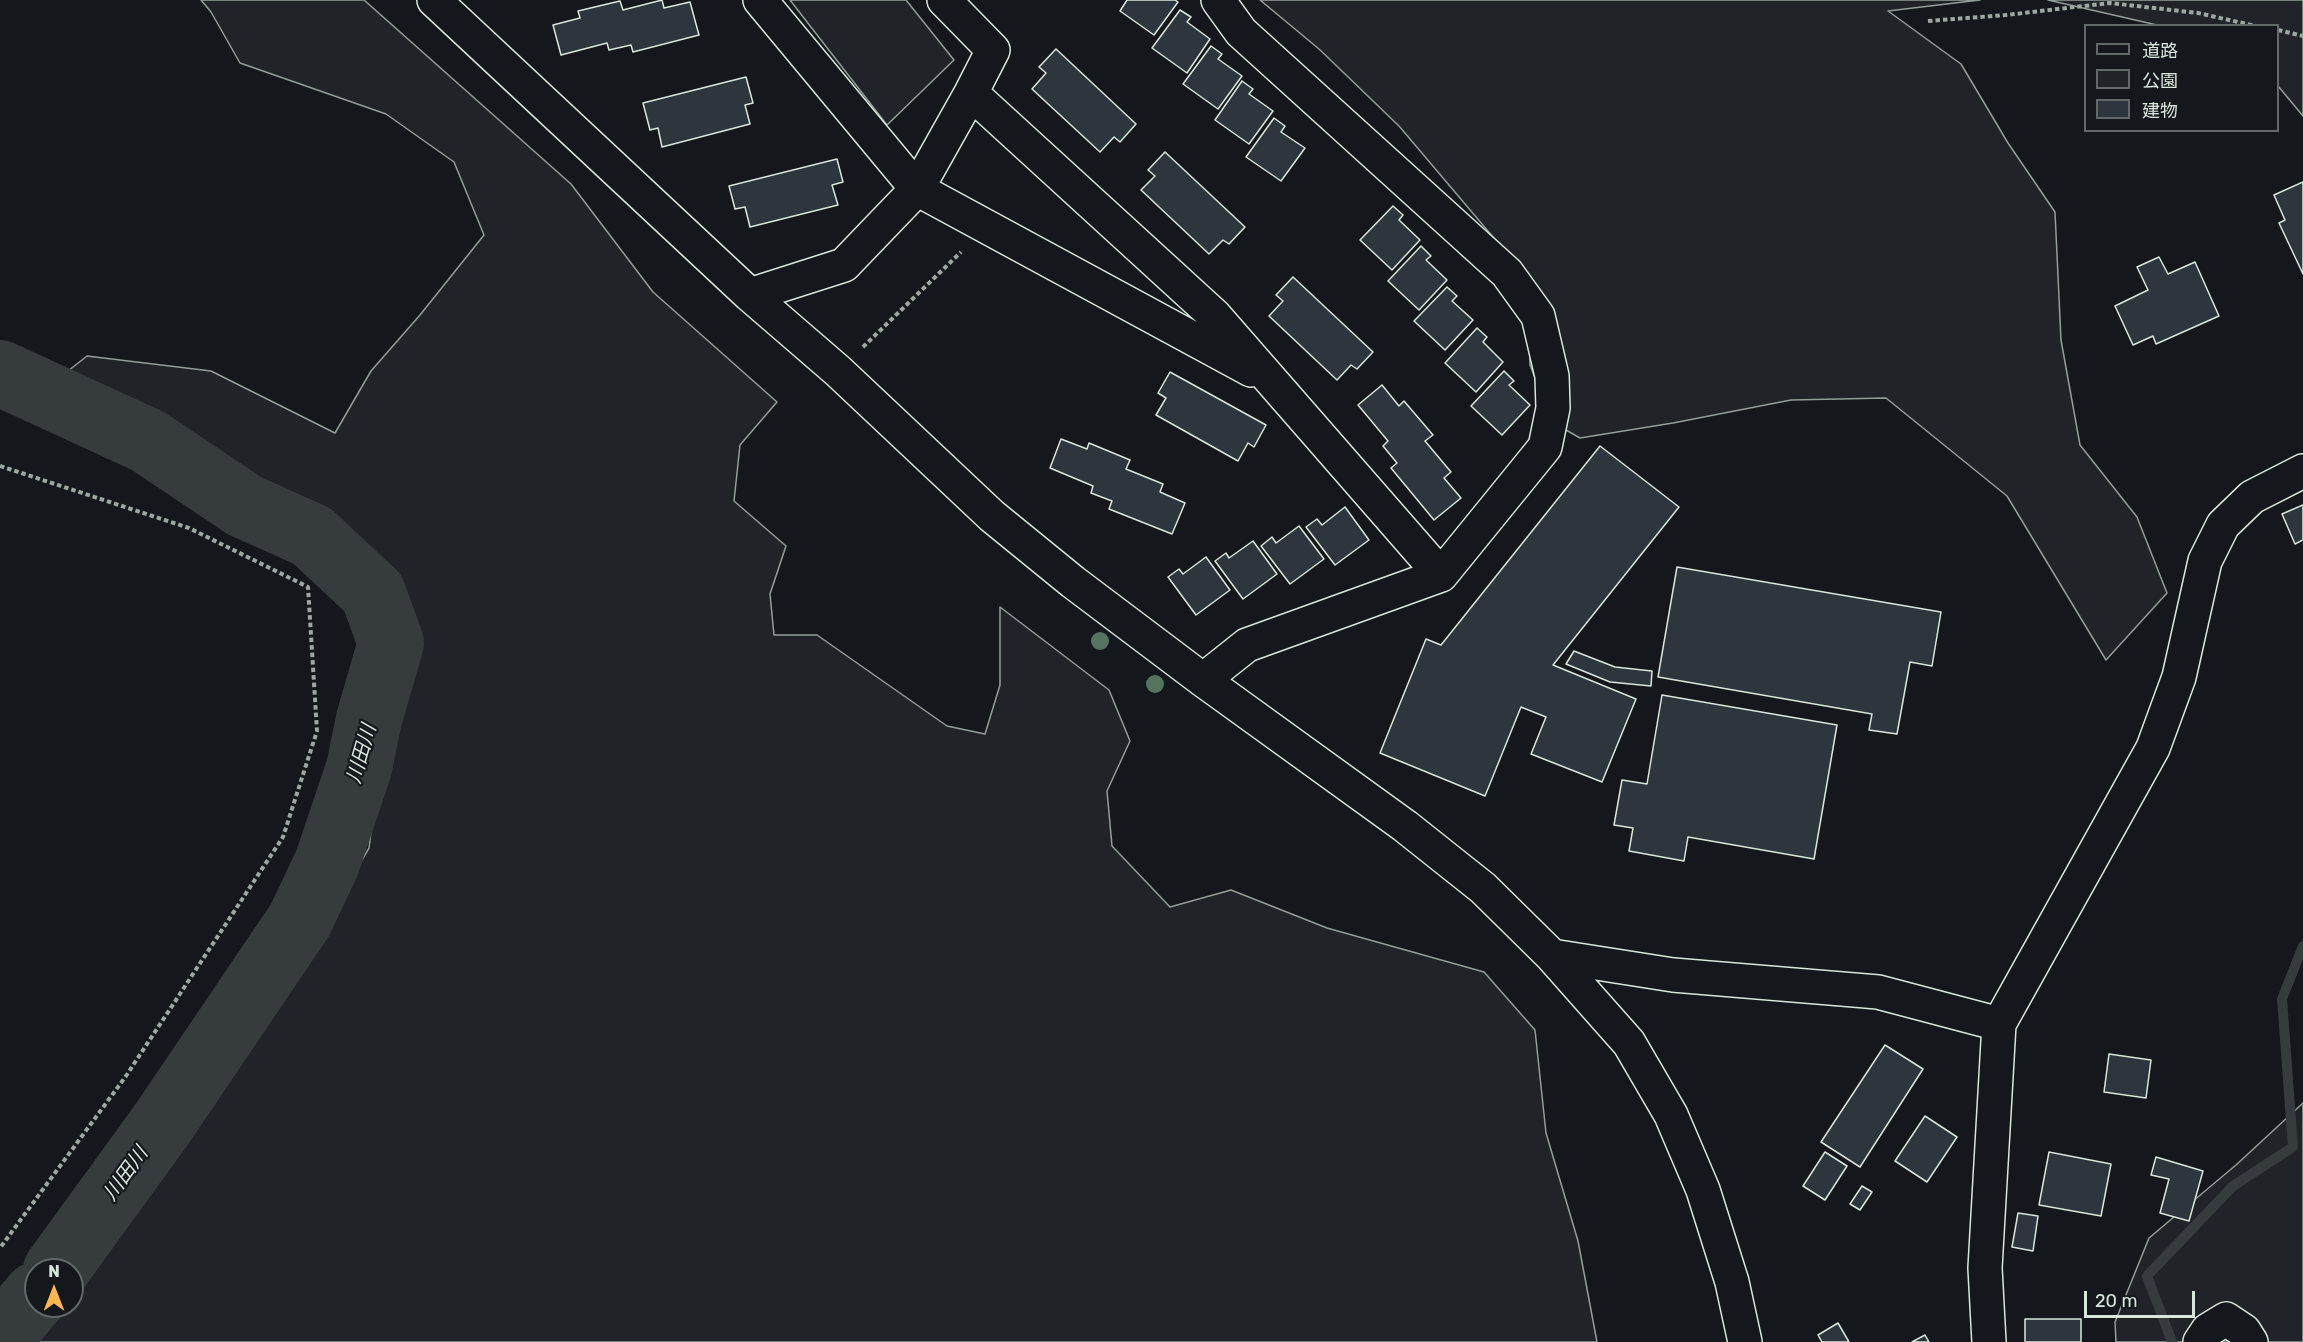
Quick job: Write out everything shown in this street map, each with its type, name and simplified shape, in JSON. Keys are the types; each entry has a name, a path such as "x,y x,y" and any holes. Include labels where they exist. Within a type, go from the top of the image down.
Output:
{"street":[{"path":"434,0 750,295 838,371 992,516 1073,582 1203,680 1405,826 1482,888 1552,956 1629,1043 1671,1115 1703,1190 1732,1282 1744,1342"},
{"path":"760,0 917,189 1267,379"},
{"path":"750,295 844,265 917,189 993,50 944,0"},
{"path":"1203,680 1246,645 1441,576 1545,447 1553,408 1552,376 1538,316 1507,273 1241,32 1218,0"},
{"path":"971,93 1215,316 1267,379 1441,576"},
{"path":"1989,1342 1985,1268 1999,1024 2153,748 2179,677 2205,561 2223,525 2252,497 2303,471"},
{"path":"1552,956 1673,975 1878,992 1999,1024"},
{"path":"2200,1342 2208,1330 2226,1319 2244,1331 2251,1342"}],"path":[{"path":"1928,21 2110,3 2198,13 2247,24"},
{"path":"2279,30 2303,36"},
{"path":"838,371 987,227"},
{"path":"0,466 189,528 308,586 317,731 283,837 126,1076 0,1248"}],"green space":[{"path":"201,0 364,0 571,184 653,292 777,402 740,445 734,501 786,546 770,594 774,635 817,635 947,726 985,734 1000,685 1000,607 1109,690 1130,741 1107,791 1112,846 1170,907 1231,890 1327,928 1484,972 1535,1030 1546,1133 1578,1241 1597,1342 28,1342 37,1318 84,1318 84,1258 62,1258 98,1167 284,993 369,848 389,683 359,576 311,514 16,412 87,356 211,371 335,433 371,371 420,315 484,235 454,162 386,114 240,63 211,12"},
{"path":"790,0 906,0 954,60 887,125"},
{"path":"1260,0 1980,0 1888,11 1961,64 2008,143 2055,212 2061,340 2080,445 2137,517 2167,593 2106,660 2007,496 1886,398 1791,400 1580,438 1552,422 1530,365 1529,335 1504,250 1399,126 1319,49"},
{"path":"2048,0 2303,0 2303,116 2279,87 2279,24 2153,24"},
{"path":"2303,1103 2303,1342 2116,1342 2115,1322 2149,1238 2236,1165"}],"building":[{"path":"662,0 664,8 690,2 699,35 633,52 631,45 609,50 607,43 561,55 553,25 580,18 578,11 620,1 623,10"},
{"path":"1127,0 1175,0 1178,2 1154,35 1120,11"},
{"path":"1180,10 1191,17 1187,22 1210,39 1187,73 1152,48"},
{"path":"1211,46 1222,54 1218,59 1242,76 1218,109 1183,84"},
{"path":"1056,49 1136,124 1120,142 1114,137 1100,152 1032,89 1046,73 1039,67"},
{"path":"746,77 753,103 745,105 750,124 662,147 658,128 650,130 643,103"},
{"path":"1242,81 1253,89 1249,94 1273,111 1249,144 1215,120"},
{"path":"1274,118 1285,126 1281,132 1305,148 1281,181 1246,157"},
{"path":"1165,152 1245,227 1229,244 1223,240 1209,254 1141,190 1155,176 1148,170"},
{"path":"837,159 843,182 832,185 838,205 750,227 745,207 735,209 729,186"},
{"path":"2303,182 2303,274 2279,223 2285,220 2274,195"},
{"path":"1393,206 1403,215 1399,220 1420,240 1392,270 1360,240"},
{"path":"1421,246 1431,256 1426,260 1447,280 1419,310 1388,281"},
{"path":"2159,257 2168,274 2195,262 2219,316 2156,344 2153,336 2133,345 2115,306 2148,290 2137,267"},
{"path":"1293,277 1373,352 1357,369 1351,365 1337,380 1269,316 1283,301 1276,295"},
{"path":"1447,287 1457,296 1452,301 1473,320 1445,350 1414,321"},
{"path":"1477,328 1487,337 1483,342 1503,362 1476,392 1445,363"},
{"path":"1504,371 1514,381 1509,385 1530,405 1502,435 1471,406"},
{"path":"1170,372 1266,425 1254,447 1248,443 1238,461 1156,415 1166,398 1158,393"},
{"path":"1382,385 1399,406 1404,401 1433,435 1425,441 1451,472 1444,478 1461,498 1434,520 1391,468 1397,463 1383,446 1388,441 1358,405"},
{"path":"1061,439 1087,449 1089,443 1130,460 1126,469 1163,484 1160,492 1185,503 1172,534 1109,509 1112,501 1091,493 1093,486 1050,468"},
{"path":"1600,446 1679,507 1553,665 1636,699 1602,782 1531,754 1546,717 1521,707 1485,796 1380,753 1426,639 1441,645"},
{"path":"2303,505 2303,540 2295,544 2282,514"},
{"path":"1345,507 1369,540 1335,565 1306,527 1317,519 1322,525"},
{"path":"1299,526 1324,559 1290,584 1261,546 1272,537 1276,543"},
{"path":"1253,541 1277,574 1243,599 1215,561 1226,553 1229,558"},
{"path":"1206,557 1230,590 1196,615 1168,577 1179,569 1183,574"},
{"path":"1677,567 1941,612 1932,666 1910,662 1897,734 1869,730 1872,714 1658,677"},
{"path":"1574,651 1615,667 1652,671 1651,686 1610,682 1566,664"},
{"path":"1662,695 1837,725 1814,859 1688,837 1684,861 1629,851 1633,828 1614,825 1622,780 1647,784"},
{"path":"1885,1045 1923,1069 1860,1167 1821,1142"},
{"path":"2109,1054 2151,1060 2146,1098 2104,1092"},
{"path":"1925,1116 1957,1137 1927,1182 1895,1161"},
{"path":"1825,1152 1847,1166 1825,1200 1803,1186"},
{"path":"2049,1152 2111,1164 2101,1216 2039,1205"},
{"path":"2156,1157 2203,1171 2189,1221 2160,1213 2169,1179 2151,1175"},
{"path":"1862,1186 1872,1192 1860,1210 1850,1204"},
{"path":"2018,1213 2038,1216 2033,1251 2012,1247"},
{"path":"2025,1319 2081,1319 2081,1342 2025,1342"},
{"path":"1838,1323 1849,1342 1822,1342 1818,1335"},
{"path":"1925,1335 1929,1342 1912,1342"}],"waterway":[{"name":"川田川","path":"0,373 148,441 245,506 312,536 373,593 391,643 369,719 359,768 327,863 300,920 162,1124 65,1258"},
{"path":"2172,1342 2147,1276 2233,1186 2293,1147 2282,999 2303,946"},
{"name":"川田川","path":"0,1338 24,1309"}]}
